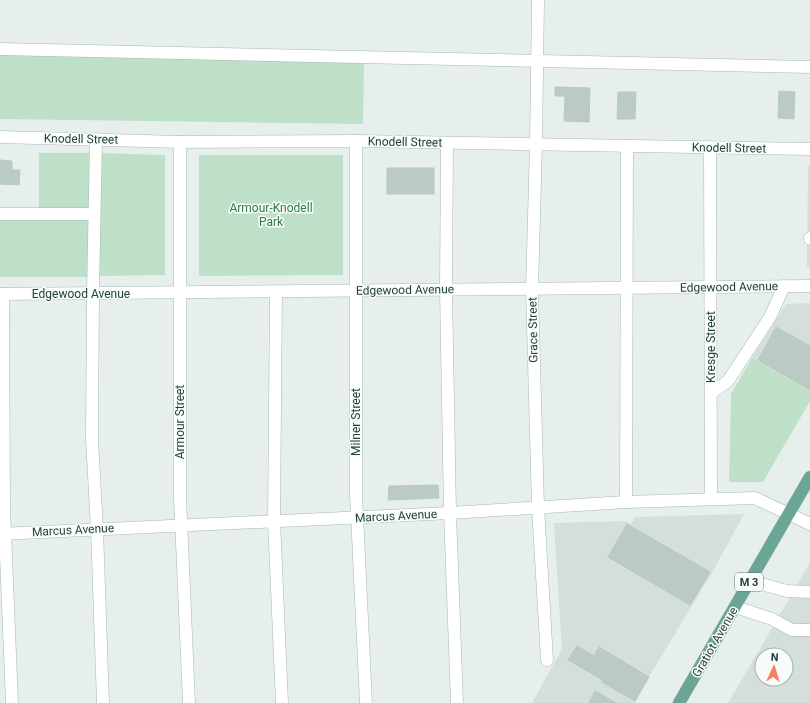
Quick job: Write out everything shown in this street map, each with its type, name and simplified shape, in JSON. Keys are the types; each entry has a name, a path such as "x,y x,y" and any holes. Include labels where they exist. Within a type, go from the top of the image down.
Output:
{"main road":[{"name":"Gratiot Avenue","path":"679,703 810,477"}],"street":[{"name":"Grace Street","path":"538,0 532,289 538,507 547,660"},
{"path":"0,49 810,67"},
{"name":"Knodell Street","path":"0,137 180,142 356,141 810,149"},
{"path":"96,139 92,294 92,439 97,529 103,703"},
{"name":"Milner Street","path":"356,141 356,494 366,703"},
{"name":"Armour Street","path":"180,142 180,496 189,703"},
{"path":"447,143 446,290 450,513 457,703"},
{"path":"626,502 627,146"},
{"name":"Kresge Street","path":"710,147 711,499"},
{"path":"0,214 94,214"},
{"path":"711,393 728,381 770,318 784,286"},
{"name":"Edgewood Avenue","path":"2,294 810,286"},
{"path":"276,292 274,521 282,703"},
{"path":"2,294 4,508 2,534 12,703"},
{"name":"Marcus Avenue","path":"2,534 357,518 626,502 755,498 810,524"},
{"path":"750,581 787,591 810,592"},
{"path":"735,606 772,619 792,630 810,630"}],"shaded area":[{"path":"808,166 810,166 810,267 807,267"},
{"path":"810,303 810,391 752,358 786,304"},
{"path":"744,514 713,571 650,675 635,703 532,703 562,649 554,523 627,521 631,524 635,517"},
{"path":"810,562 810,703 728,703 754,659 754,687 794,687 794,647 761,647"}],"green space":[{"path":"0,53 364,62 363,124 0,119"},
{"path":"39,153 90,153 89,210 39,209"},
{"path":"99,153 165,155 165,275 99,276"},
{"name":"Armour-Knodell Park","path":"199,155 343,155 343,275 199,276"},
{"path":"0,219 88,219 89,277 0,277"},
{"path":"752,358 810,391 810,401 763,482 729,482 731,394"}],"building":[{"path":"555,87 590,88 589,122 564,121 565,96 555,96"},
{"path":"779,91 795,92 794,119 778,118"},
{"path":"618,92 636,92 635,119 617,119"},
{"path":"0,160 12,161 12,170 20,170 19,185 0,184"},
{"path":"387,168 434,168 434,194 387,194"},
{"path":"776,327 810,346 810,390 758,360"},
{"path":"438,485 439,498 388,500 389,486"},
{"path":"627,524 710,572 690,605 608,557"},
{"path":"577,646 594,656 599,647 649,677 635,701 602,682 603,680 568,660"},
{"path":"595,691 616,703 589,703"}]}
